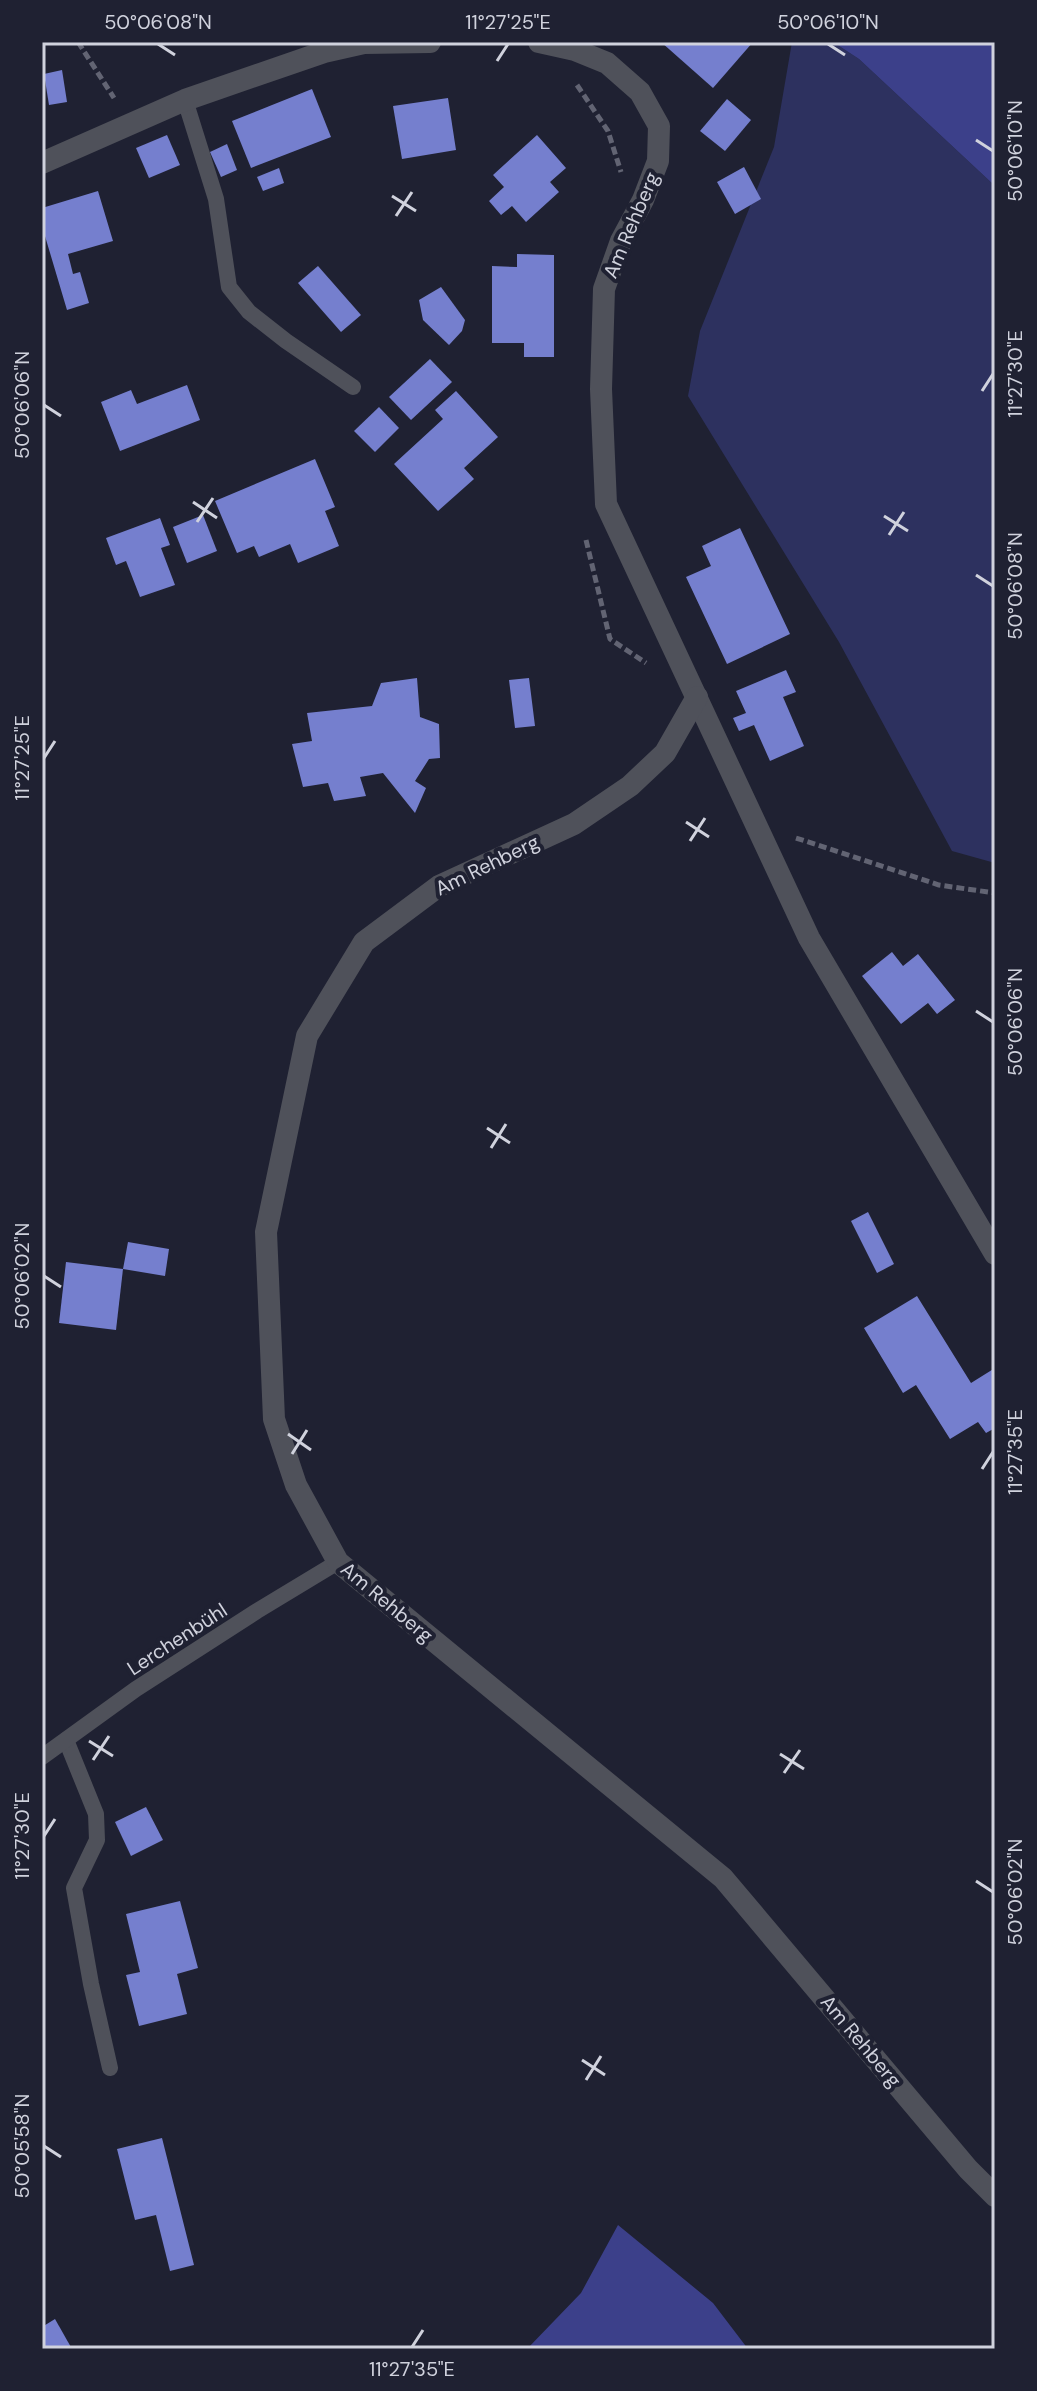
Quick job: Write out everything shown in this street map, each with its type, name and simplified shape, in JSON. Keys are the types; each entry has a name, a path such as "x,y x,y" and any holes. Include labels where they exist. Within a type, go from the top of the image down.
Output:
{"street":[{"path":"42,163 185,100 325,47 430,42"},
{"name":"Am Rehberg","path":"539,42 575,50 607,63 640,92 659,126 658,161 643,200 621,241 604,289 601,389 606,504 809,938 995,1254"},
{"name":"Am Rehberg","path":"697,697 665,753 630,786 574,824 439,886 364,942 307,1036 266,1232 274,1419 296,1485 338,1562 723,1878 968,2169 995,2196"}],"lane":[{"path":"185,100 216,199 229,287 249,312 353,387"},
{"name":"Lerchenbühl","path":"42,1757 136,1689 338,1562"},
{"path":"66,1740 96,1814 97,1840 74,1888 110,2068"}],"path":[{"path":"78,42 131,124"},
{"path":"756,824 939,885 995,893"}],"shaded area":[{"path":"792,42 833,42 859,59 995,186 995,863 952,851 839,642 688,396 700,331 774,147"},
{"path":"833,42 995,42 995,186 859,59"},
{"path":"618,2225 713,2303 748,2349 527,2349 581,2293"}],"building":[{"path":"661,42 753,42 713,88"},
{"path":"62,70 67,102 49,105 44,74"},
{"path":"312,89 331,137 251,168 232,121"},
{"path":"448,98 456,150 402,159 393,106"},
{"path":"727,99 751,120 725,151 700,131"},
{"path":"167,135 180,165 149,178 136,148"},
{"path":"537,135 566,168 550,182 559,192 526,222 512,206 501,215 489,201 504,187 493,175"},
{"path":"227,144 237,170 221,177 210,152"},
{"path":"744,167 761,199 735,214 717,182"},
{"path":"279,168 284,183 263,191 257,177"},
{"path":"98,191 113,241 68,254 73,274 80,272 89,303 67,310 42,226 42,208"},
{"path":"517,254 554,255 554,357 524,357 524,343 492,343 492,266 517,267"},
{"path":"318,266 361,315 341,332 298,283"},
{"path":"441,287 465,320 462,331 449,345 423,320 419,300"},
{"path":"430,359 452,382 411,420 389,397"},
{"path":"187,385 200,420 120,451 101,402 131,390 137,404"},
{"path":"456,391 498,437 464,468 474,479 438,511 394,464 443,419 435,410"},
{"path":"379,407 399,428 375,452 354,431"},
{"path":"315,459 335,507 325,511 339,546 298,563 290,544 259,557 254,546 237,553 215,501"},
{"path":"203,515 217,551 187,563 173,527"},
{"path":"160,518 170,545 161,548 175,585 140,597 126,561 116,565 106,538"},
{"path":"740,528 790,634 727,664 686,577 711,566 702,546"},
{"path":"786,670 796,692 783,697 804,746 770,761 754,725 739,731 733,718 746,713 736,691"},
{"path":"417,678 420,717 439,724 440,758 429,759 415,781 426,788 415,813 383,773 360,777 366,796 334,801 328,783 303,787 292,744 312,741 307,713 372,706 381,683"},
{"path":"529,678 535,726 515,728 509,680"},
{"path":"892,952 903,966 918,954 955,1000 937,1014 928,1003 901,1024 862,976"},
{"path":"868,1212 894,1264 877,1273 851,1221"},
{"path":"128,1242 169,1249 165,1276 123,1269"},
{"path":"66,1262 123,1269 116,1330 59,1323"},
{"path":"917,1296 971,1383 995,1368 995,1428 986,1433 978,1422 950,1439 916,1385 903,1393 864,1328"},
{"path":"146,1807 163,1840 131,1856 115,1822"},
{"path":"180,1901 198,1968 177,1974 187,2014 139,2026 126,1975 140,1972 126,1914"},
{"path":"162,2138 194,2265 170,2271 156,2215 135,2220 117,2149"},
{"path":"55,2319 72,2349 42,2349 42,2327"}]}
